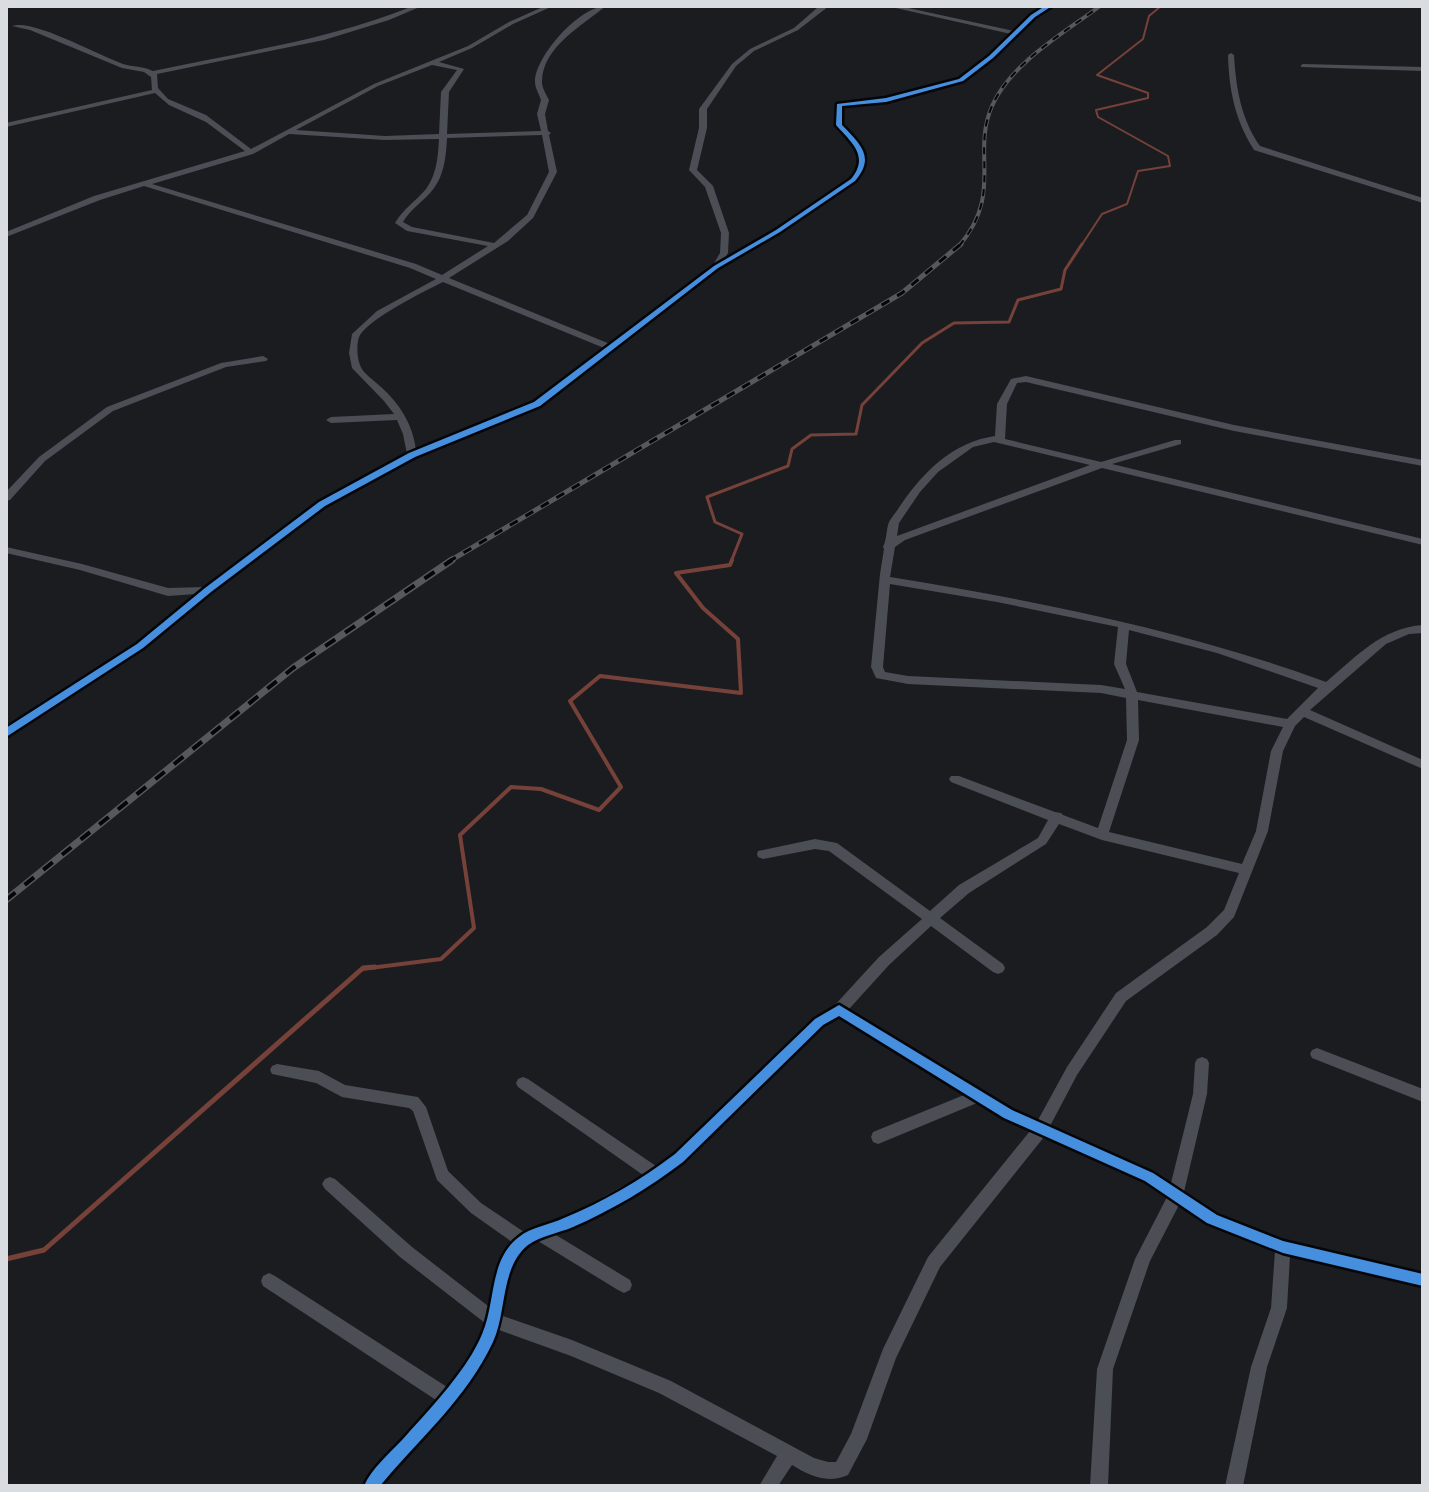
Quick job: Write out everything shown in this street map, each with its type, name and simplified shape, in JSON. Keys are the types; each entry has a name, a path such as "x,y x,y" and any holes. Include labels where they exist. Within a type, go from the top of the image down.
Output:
{"street":[{"path":"15,26 31,28 124,67 154,73 328,39 380,23 419,6"},
{"path":"6,235 79,205 250,152 376,85 480,43 511,23 550,6"},
{"path":"412,455 411,440 401,417 391,402 356,368 353,351 356,334 380,313 494,245 530,216 553,172 541,114 545,100 538,85 543,62 576,24 603,6"},
{"path":"716,267 725,249 725,233 709,186 693,170 705,104 745,55 796,29 826,6"},
{"path":"890,6 1015,33"},
{"path":"6,733 46,704 125,657 322,504 412,455 537,404 716,267 778,231 858,176 863,160 860,147 839,125 839,105 886,100 953,83 991,57 1049,6"},
{"path":"1231,55 1238,108 1257,148 1423,201"},
{"path":"430,63 462,68 445,92 438,173 429,190 399,223 410,229 494,245"},
{"path":"1303,66 1423,69"},
{"path":"154,73 156,91 180,110 205,119 250,152"},
{"path":"6,125 156,91"},
{"path":"287,132 385,138 547,133"},
{"path":"144,184 175,196 275,222 442,278 611,348"},
{"path":"6,498 42,459 110,409 224,365 263,359"},
{"path":"1000,440 1002,404 1014,381 1026,379 1234,428 1423,463"},
{"path":"331,420 401,417"},
{"path":"1290,724 1132,693 1047,684 908,680 880,675 877,667 888,547 899,512 934,470 970,445 987,439 1263,501 1423,542"},
{"path":"888,547 906,533 1098,465 1178,442"},
{"path":"6,550 82,567 168,592 208,590"},
{"path":"885,580 1124,625 1251,658 1329,688"},
{"path":"168,592 173,610 170,621"},
{"path":"1102,835 1131,753 1134,722 1132,693 1120,664 1124,625"},
{"path":"330,1184 406,1252 495,1321 572,1348 665,1387 814,1467 833,1472 842,1469 858,1439 895,1341 934,1262 1041,1129 1072,1071 1121,997 1221,923 1235,902 1268,811 1277,751 1290,724 1382,641 1407,630 1423,629"},
{"path":"1302,711 1423,765"},
{"path":"955,779 1102,835 1247,870"},
{"path":"371,1486 449,1398 479,1354 495,1321 500,1283 506,1266 524,1241 610,1202 657,1176 819,1022 839,1010 884,961 931,917 983,876 1034,848 1042,841 1057,816"},
{"path":"763,854 815,844 832,846 998,968"},
{"path":"839,1010 977,1096 1041,1129 1149,1177 1212,1219 1283,1247 1423,1280"},
{"path":"1317,1054 1423,1096"},
{"path":"1099,1486 1102,1395 1110,1350 1143,1259 1176,1195 1200,1094 1202,1063"},
{"path":"277,1070 319,1077 342,1091 413,1102 419,1107 442,1175 476,1208 524,1241"},
{"path":"523,1083 657,1176"},
{"path":"878,1137 977,1096"},
{"path":"542,1235 624,1285"},
{"path":"1234,1486 1259,1367 1279,1308 1283,1247"},
{"path":"269,1281 449,1398"},
{"path":"768,1486 789,1453"}],"waterway":[{"path":"1081,246 1102,214 1127,204 1138,171 1170,166 1168,156 1098,117 1096,110 1148,98 1148,93 1097,75 1143,39 1149,16 1161,6"},
{"path":"731,562 742,534 715,522 707,497 788,466 792,449 811,435 856,434 862,405 922,343 954,323 1009,322 1018,300 1061,289 1065,270 1082,244"},
{"path":"362,969 441,959 474,928 460,835 511,787 541,789 599,810 621,787 570,701 600,676 741,693 738,639 703,608 676,573 730,565 732,560"},
{"path":"6,1259 44,1250 363,968 375,967"}],"railway":[{"path":"960,245 980,209 984,191 986,124 1001,90 1040,50 1100,6"},
{"path":"448,562 902,293 960,245"},
{"path":"6,900 293,668 452,560"}],"cycle path":[{"path":"6,733 140,646 322,504 412,455 537,404 716,267 778,231 853,180 860,172 862,158 856,144 839,125 839,105 886,100 961,80 991,57 1033,16 1049,6"},
{"path":"371,1486 450,1397 477,1358 492,1325 507,1262 523,1241 597,1209 666,1168 819,1022 839,1010 1008,1114 1149,1177 1212,1219 1283,1247 1423,1280"}]}
